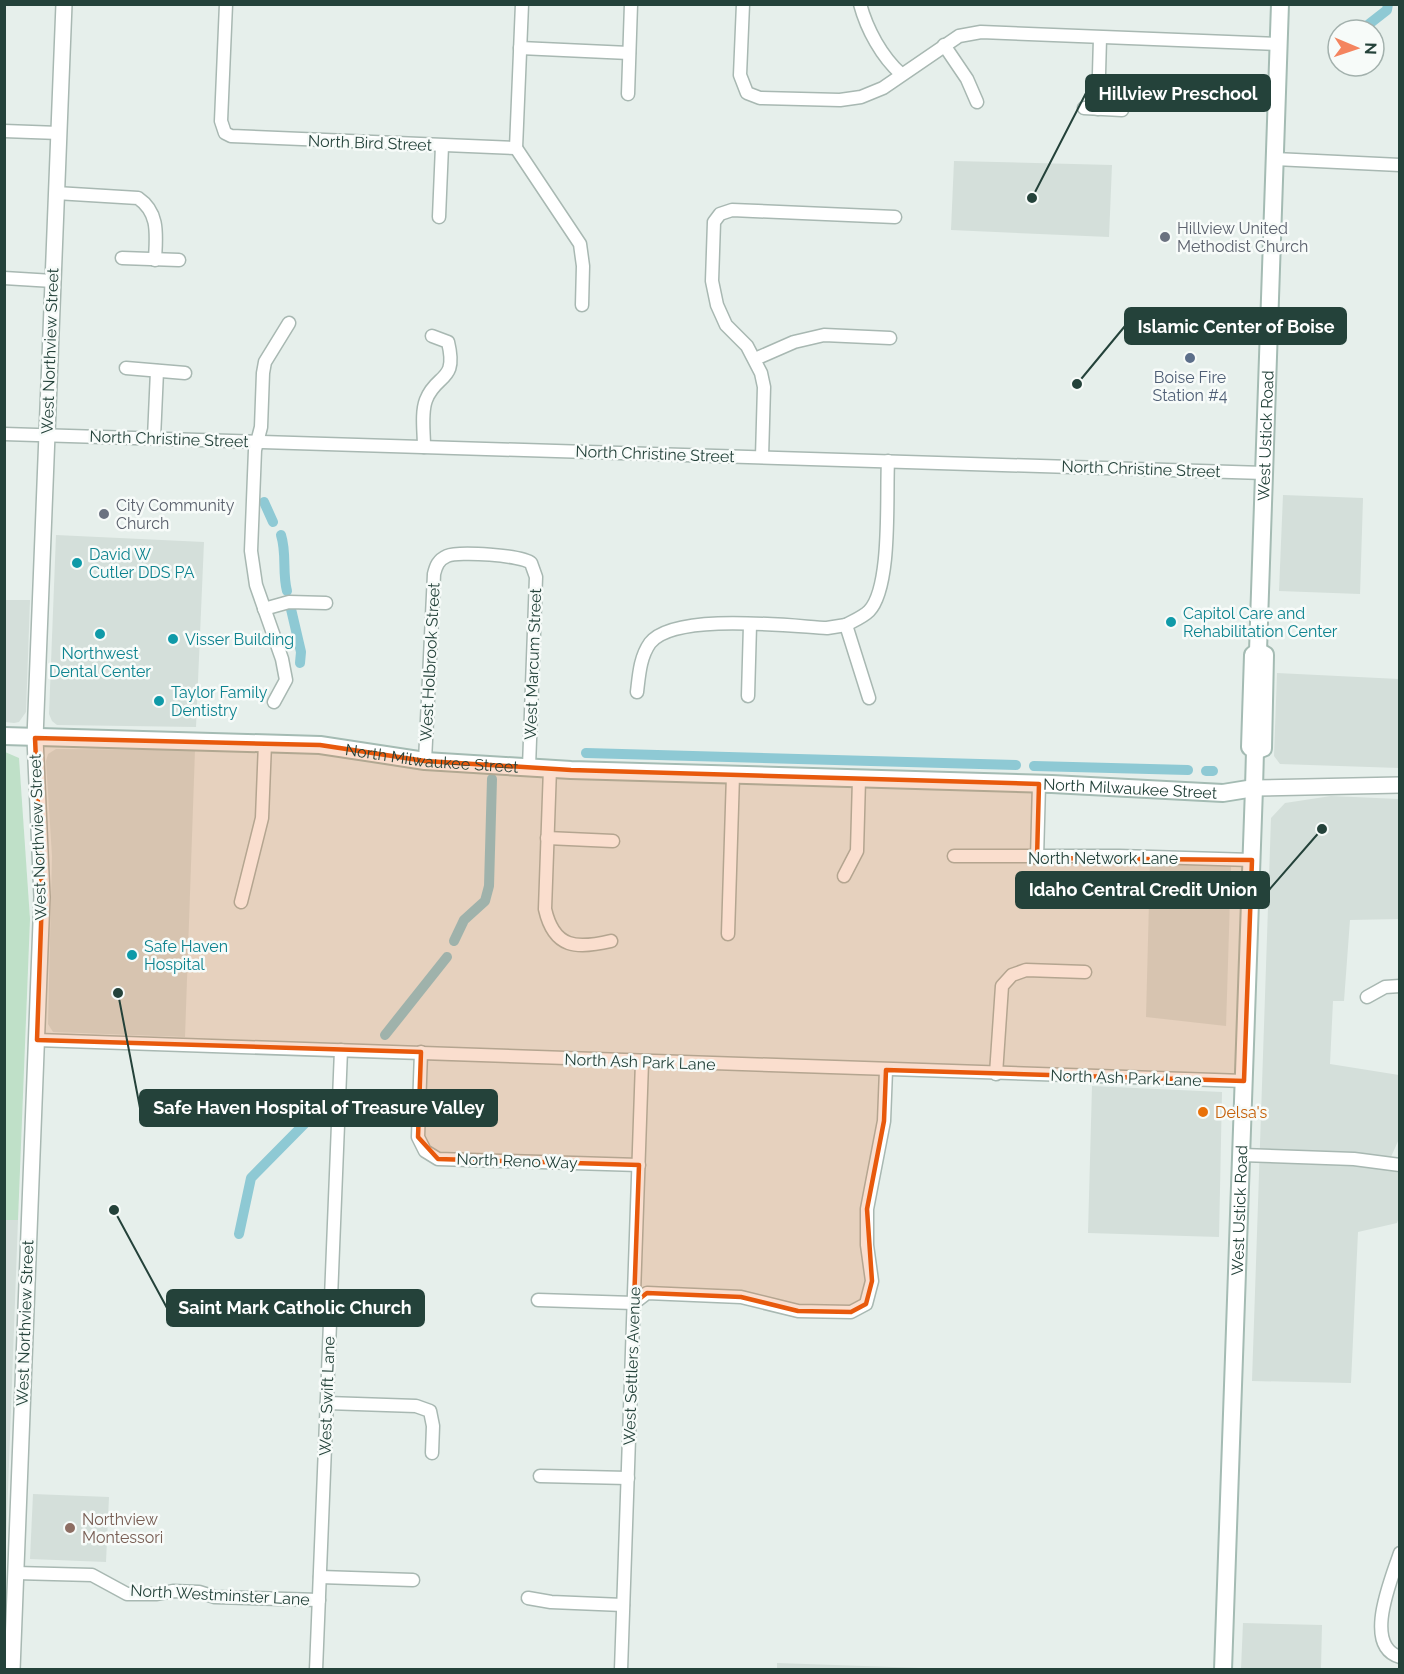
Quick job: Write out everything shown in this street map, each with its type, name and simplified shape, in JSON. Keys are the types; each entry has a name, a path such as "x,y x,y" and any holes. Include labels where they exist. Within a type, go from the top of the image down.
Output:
{"main road":[{"name":"West Ustick Road","path":"1223,1670 1256,751 1250,747 1253,655 1258,651 1280,4"},
{"name":"North Milwaukee Street","path":"4,736 341,747 425,761 550,768 1038,784 1222,793 1254,788"}],"street":[{"name":"West Northview Street","path":"12,1670 42,897 35,738 63,4"},
{"name":"North Bird Street","path":"226,4 221,121 225,133 238,138 516,148"},
{"path":"522,4 516,148 580,244 583,266 582,305"},
{"path":"628,94 631,4"},
{"path":"743,4 740,75 747,93 760,98 840,100 861,97 883,88 959,36 981,32 1279,44"},
{"path":"860,4 871,33 891,65 901,74"},
{"path":"1098,109 1100,38"},
{"path":"944,45 967,79 976,102"},
{"path":"520,48 629,53"},
{"path":"1084,108 1122,110"},
{"path":"4,131 58,133"},
{"path":"439,217 442,146"},
{"path":"1275,159 1400,165"},
{"path":"56,193 138,198 148,205 154,214 155,260"},
{"path":"762,458 764,387 755,359 747,346 726,325 717,305 712,281 714,222 720,214 732,210 895,217"},
{"path":"122,258 179,260"},
{"path":"4,278 53,281"},
{"path":"274,702 286,681 254,576 251,550 257,442 261,427 266,362 289,323"},
{"path":"755,359 794,342 824,335 890,338"},
{"path":"424,447 425,402 446,377 451,364 448,342 432,336"},
{"path":"126,368 185,373"},
{"path":"154,438 157,371"},
{"name":"North Christine Street","path":"4,434 1264,473"},
{"path":"637,692 640,665 651,642 671,629 696,623 827,628 846,625 869,611 880,595 884,574 888,461"},
{"name":"West Holbrook Street","path":"425,761 434,574 437,563 448,555 518,556 531,563"},
{"name":"West Marcum Street","path":"529,767 536,577 531,563"},
{"path":"264,609 289,602 326,603"},
{"path":"748,696 750,625"},
{"path":"846,625 869,698"},
{"path":"241,902 262,818 266,743"},
{"path":"550,768 545,909 552,929 566,943 577,946 611,941"},
{"path":"728,934 733,775"},
{"path":"844,876 857,851 859,779"},
{"path":"1037,858 1038,784"},
{"name":"North Milwaukee Street","path":"1254,788 1400,785"},
{"path":"547,838 613,841"},
{"name":"North Network Lane","path":"954,856 1037,858 1119,856 1252,860"},
{"path":"996,1074 1002,986 1012,975 1026,970 1085,972"},
{"path":"1367,997 1385,987 1400,986"},
{"name":"North Ash Park Lane","path":"37,1040 1244,1082"},
{"name":"West Swift Lane","path":"316,1670 341,1050"},
{"name":"North Reno Way","path":"421,1052 418,1137 425,1151 438,1159 639,1165"},
{"name":"West Settlers Avenue","path":"621,1670 642,1062"},
{"path":"538,1300 634,1303 647,1293 741,1297 798,1311 851,1312 866,1304 872,1281 867,1209 884,1121 886,1070"},
{"path":"1241,1155 1398,1162"},
{"path":"327,1403 416,1406 430,1411 434,1426 432,1453"},
{"path":"540,1476 628,1478"},
{"path":"1400,1553 1380,1621 1380,1635 1385,1647 1400,1657"},
{"name":"North Westminster Lane","path":"16,1573 92,1575 127,1594 157,1594 173,1591 199,1592 215,1597 319,1600"},
{"path":"320,1577 413,1580"},
{"path":"528,1598 551,1602 623,1605"}],"highlighted area":[{"path":"35,738 320,745 425,761 571,770 1039,784 1037,858 1252,860 1244,1081 886,1070 884,1121 867,1209 872,1281 866,1304 851,1312 798,1311 741,1297 647,1293 634,1303 639,1165 438,1159 418,1137 421,1052 37,1040 42,897"}],"shaded area":[{"path":"954,161 1112,165 1109,237 951,230"},
{"path":"1283,495 1363,498 1360,594 1279,591"},
{"path":"56,535 204,542 196,727 57,725 52,721 49,714"},
{"path":"5,600 30,600 26,712 19,722 14,723 5,722"},
{"path":"1277,673 1399,679 1399,768 1280,764 1274,756"},
{"path":"56,749 195,750 185,1037 53,1032 48,1024 52,856 46,761 48,754"},
{"path":"1331,796 1399,799 1399,919 1350,920 1344,1001 1333,1001 1330,1064 1399,1075 1399,1139 1386,1168 1399,1173 1399,1217 1397,1223 1358,1232 1351,1383 1252,1381 1271,818 1285,803"},
{"path":"1150,863 1231,866 1226,1026 1146,1017"},
{"path":"1092,1086 1222,1092 1219,1237 1088,1233"},
{"path":"4,1220 18,1220 5,1571 4,1571"},
{"name":"Northview Montessori","path":"33,1494 109,1497 106,1562 30,1559"},
{"path":"1243,1623 1322,1625 1321,1669 1241,1669"},
{"path":"777,1663 921,1668 961,1669 777,1670"}],"green space":[{"path":"5,752 19,758 30,919 18,1220 4,1220"}],"waterway":[{"path":"1377,18 1387,10 1388,4"},
{"path":"264,502 273,522"},
{"path":"281,535 287,591"},
{"path":"291,609 301,652 300,663"},
{"path":"586,753 1016,765"},
{"path":"1034,766 1188,770"},
{"path":"1206,771 1213,771"},
{"path":"454,941 464,920 485,901 489,886 492,779"},
{"path":"385,1035 447,957"},
{"path":"239,1234 251,1178 325,1103"}],"place":[{"name":"Hillview Preschool","path":"1032,198"},
{"name":"Hillview United Methodist Church","path":"1165,237"},
{"name":"Boise Fire Station #4","path":"1190,358"},
{"name":"Islamic Center of Boise","path":"1077,384"},
{"name":"City Community Church","path":"104,514"},
{"name":"David W Cutler DDS PA","path":"77,563"},
{"name":"Capitol Care and Rehabilitation Center","path":"1171,622"},
{"name":"Northwest Dental Center","path":"100,634"},
{"name":"Visser Building","path":"173,639"},
{"name":"Taylor Family Dentistry","path":"159,701"},
{"name":"Idaho Central Credit Union","path":"1322,829"},
{"name":"Safe Haven Hospital","path":"132,955"},
{"name":"Safe Haven Hospital of Treasure Valley","path":"118,993"},
{"name":"Delsa's","path":"1203,1112"},
{"name":"Saint Mark Catholic Church","path":"114,1210"},
{"name":"Northview Montessori","path":"70,1528"}]}
